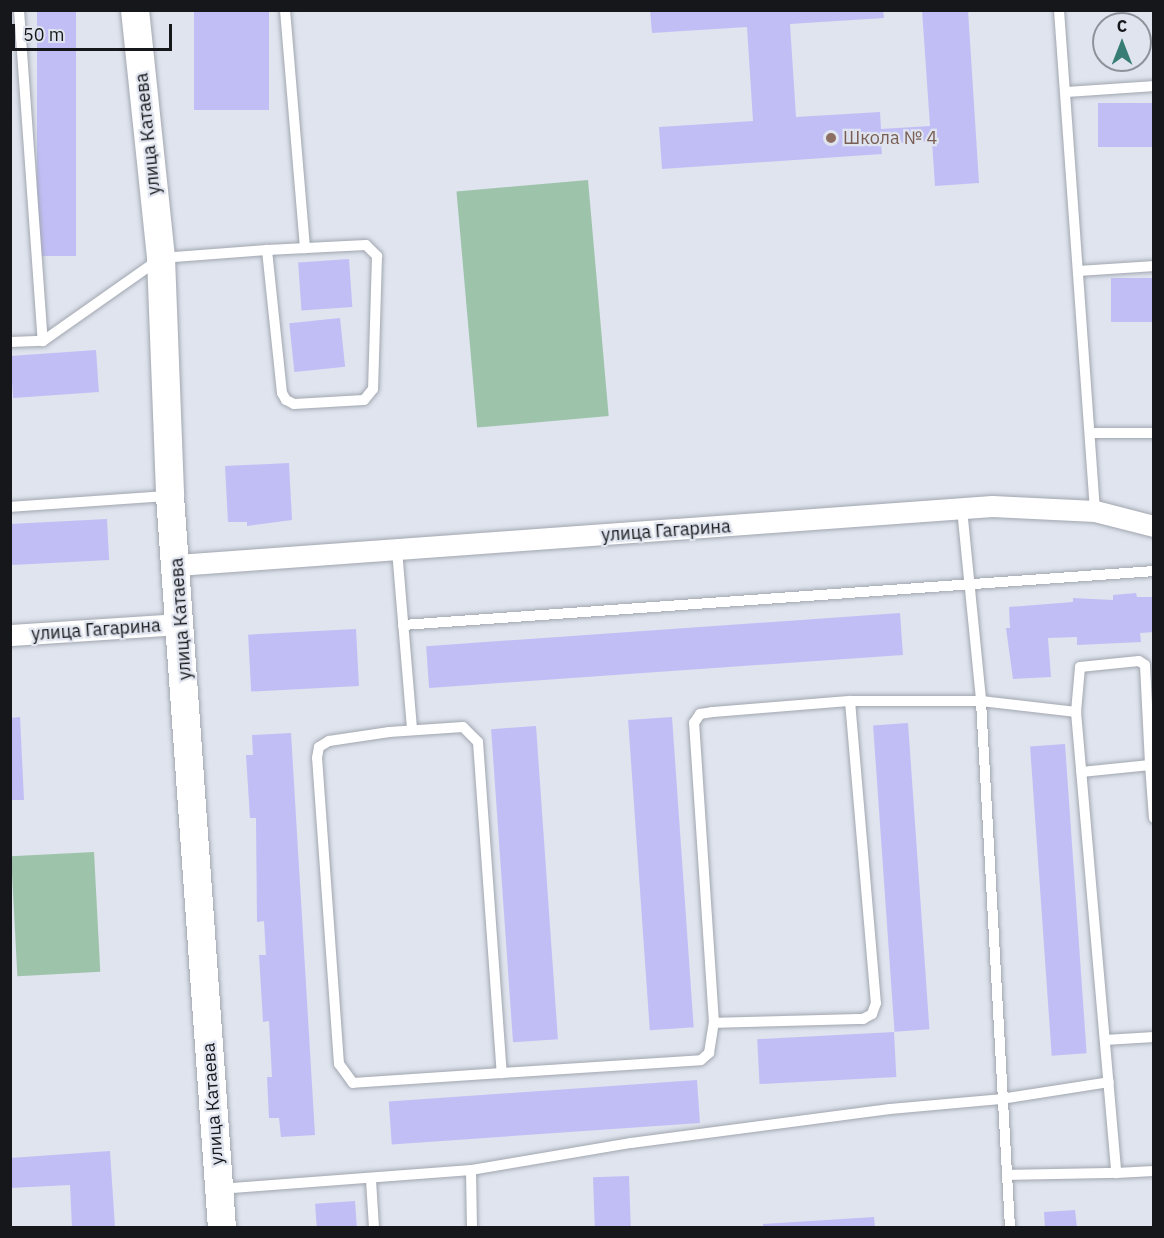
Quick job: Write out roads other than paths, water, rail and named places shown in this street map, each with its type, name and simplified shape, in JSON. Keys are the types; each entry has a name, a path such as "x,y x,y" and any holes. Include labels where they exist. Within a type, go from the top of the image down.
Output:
{"street":[{"name":"улица Катаева","path":"135,10 161,258 170,496 177,565 222,1227"},
{"name":"улица Гагарина","path":"177,565 962,509 1095,511 1154,526"},
{"name":"улица Гагарина","path":"10,635 181,624"}],"lane":[{"path":"20,10 43,341"},
{"path":"285,10 304,248"},
{"path":"1059,10 1068,92 1095,511"},
{"path":"1068,92 1154,86"},
{"path":"10,342 43,341 161,258 267,250 366,245 375,251 373,388 364,400 294,404 286,400 267,250"},
{"path":"1079,271 1154,266"},
{"path":"1090,433 1154,433"},
{"path":"10,507 170,496"},
{"path":"962,509 981,701 1001,1099 1010,1227"},
{"path":"397,550 412,728"},
{"path":"403,625 1154,571"},
{"path":"1116,1173 1076,712 1080,668 1086,664 1143,663 1152,764 1154,818"},
{"path":"714,1023 864,1019 872,1014 876,1003 850,700"},
{"path":"502,1074 478,742 463,727 412,728 329,741 319,747 317,758 339,1064 352,1083 502,1074 701,1060 709,1053 714,1023 694,723 700,714 850,700 981,701 1076,712"},
{"path":"1081,772 1152,764"},
{"path":"1105,1040 1154,1037"},
{"path":"219,1190 371,1180 471,1170 630,1143 890,1109 1001,1099 1109,1082"},
{"path":"471,1170 472,1227"},
{"path":"1007,1174 1154,1171"},
{"path":"371,1180 374,1227"}],"place":[{"name":"Школа № 4","path":"831,138"}]}
